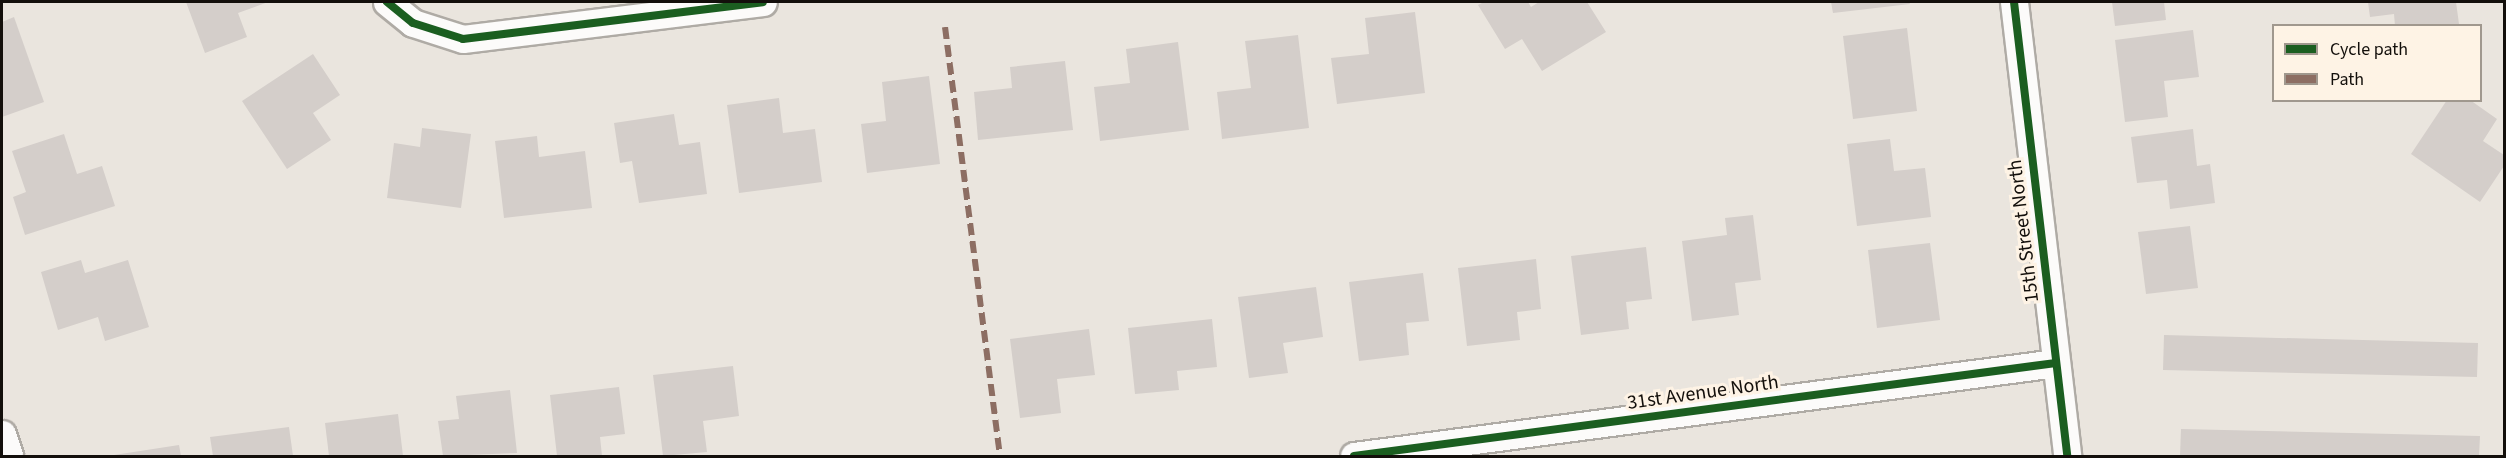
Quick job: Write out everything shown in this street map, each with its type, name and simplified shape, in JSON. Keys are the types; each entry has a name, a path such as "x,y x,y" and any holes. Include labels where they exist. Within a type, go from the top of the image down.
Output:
{"street":[{"path":"387,2 413,23 463,39 763,2"},
{"name":"15th Street North","path":"2014,2 2067,456"},
{"name":"31st Avenue North","path":"1354,456 2056,363"},
{"path":"2,434 9,456"}],"building":[{"path":"186,2 268,2 238,13 247,37 205,53"},
{"path":"1484,2 1528,2 1531,7 1539,2 1587,2 1606,32 1542,71 1522,39 1505,49 1478,5"},
{"path":"1831,2 1909,2 1910,4 1833,13"},
{"path":"2112,2 2164,2 2166,20 2115,26"},
{"path":"2368,2 2456,2 2459,24 2395,24 2394,14 2370,17"},
{"path":"1415,12 1425,93 1337,104 1331,58 1369,54 1365,18"},
{"path":"14,17 44,102 2,117 2,22"},
{"path":"1907,28 1917,111 1853,119 1843,36"},
{"path":"2193,30 2199,77 2164,81 2168,117 2125,122 2115,40"},
{"path":"1298,35 1309,128 1222,139 1217,92 1251,88 1245,41"},
{"path":"1178,42 1189,130 1100,141 1094,87 1130,83 1126,49"},
{"path":"313,54 340,95 313,113 331,140 287,169 242,101"},
{"path":"1065,61 1073,130 978,140 974,92 1012,88 1010,67"},
{"path":"929,76 940,164 867,173 861,124 886,121 882,82"},
{"path":"779,98 783,133 815,129 822,182 739,193 727,105"},
{"path":"2446,102 2473,102 2497,119 2483,141 2504,155 2504,166 2480,202 2411,154"},
{"path":"674,114 679,145 700,142 707,194 639,203 632,161 620,163 614,123"},
{"path":"422,128 471,134 461,208 387,198 394,143 420,147"},
{"path":"2193,129 2197,166 2210,164 2215,203 2170,209 2167,180 2137,183 2131,137"},
{"path":"64,134 77,174 102,166 115,206 25,235 13,197 26,192 12,151"},
{"path":"537,136 539,157 585,151 592,208 504,218 495,141"},
{"path":"1890,139 1894,171 1925,168 1931,217 1857,226 1847,144"},
{"path":"1753,215 1761,280 1735,283 1739,315 1692,321 1682,241 1727,235 1725,218"},
{"path":"2190,226 2198,288 2146,294 2138,232"},
{"path":"1930,243 1940,320 1877,328 1868,250"},
{"path":"1646,247 1652,299 1626,302 1629,329 1581,335 1571,256"},
{"path":"1536,259 1541,309 1517,312 1520,340 1467,346 1458,268"},
{"path":"81,260 85,273 128,260 149,327 105,341 98,317 58,330 41,272"},
{"path":"1423,273 1429,321 1406,323 1409,355 1359,361 1349,282"},
{"path":"1316,287 1323,337 1283,343 1288,373 1249,378 1238,297"},
{"path":"1212,319 1217,367 1177,371 1179,390 1135,394 1128,328"},
{"path":"1089,329 1095,375 1057,379 1061,413 1020,418 1010,339"},
{"path":"2164,335 2478,343 2477,377 2163,370"},
{"path":"733,366 739,416 703,421 707,452 663,456 653,375"},
{"path":"619,387 625,434 600,437 602,456 557,456 550,395"},
{"path":"510,390 517,453 443,456 438,421 459,419 456,396"},
{"path":"398,414 403,456 329,456 325,423"},
{"path":"289,427 293,456 213,456 210,437"},
{"path":"2181,429 2480,436 2479,456 2180,456"},
{"path":"179,445 181,456 114,456 114,455"}],"marked path":[{"path":"945,27 1000,456"}],"cycle path":[{"path":"387,2 413,23 463,39 763,2"},
{"path":"2014,2 2067,456"},
{"path":"1354,456 2056,363"}]}
